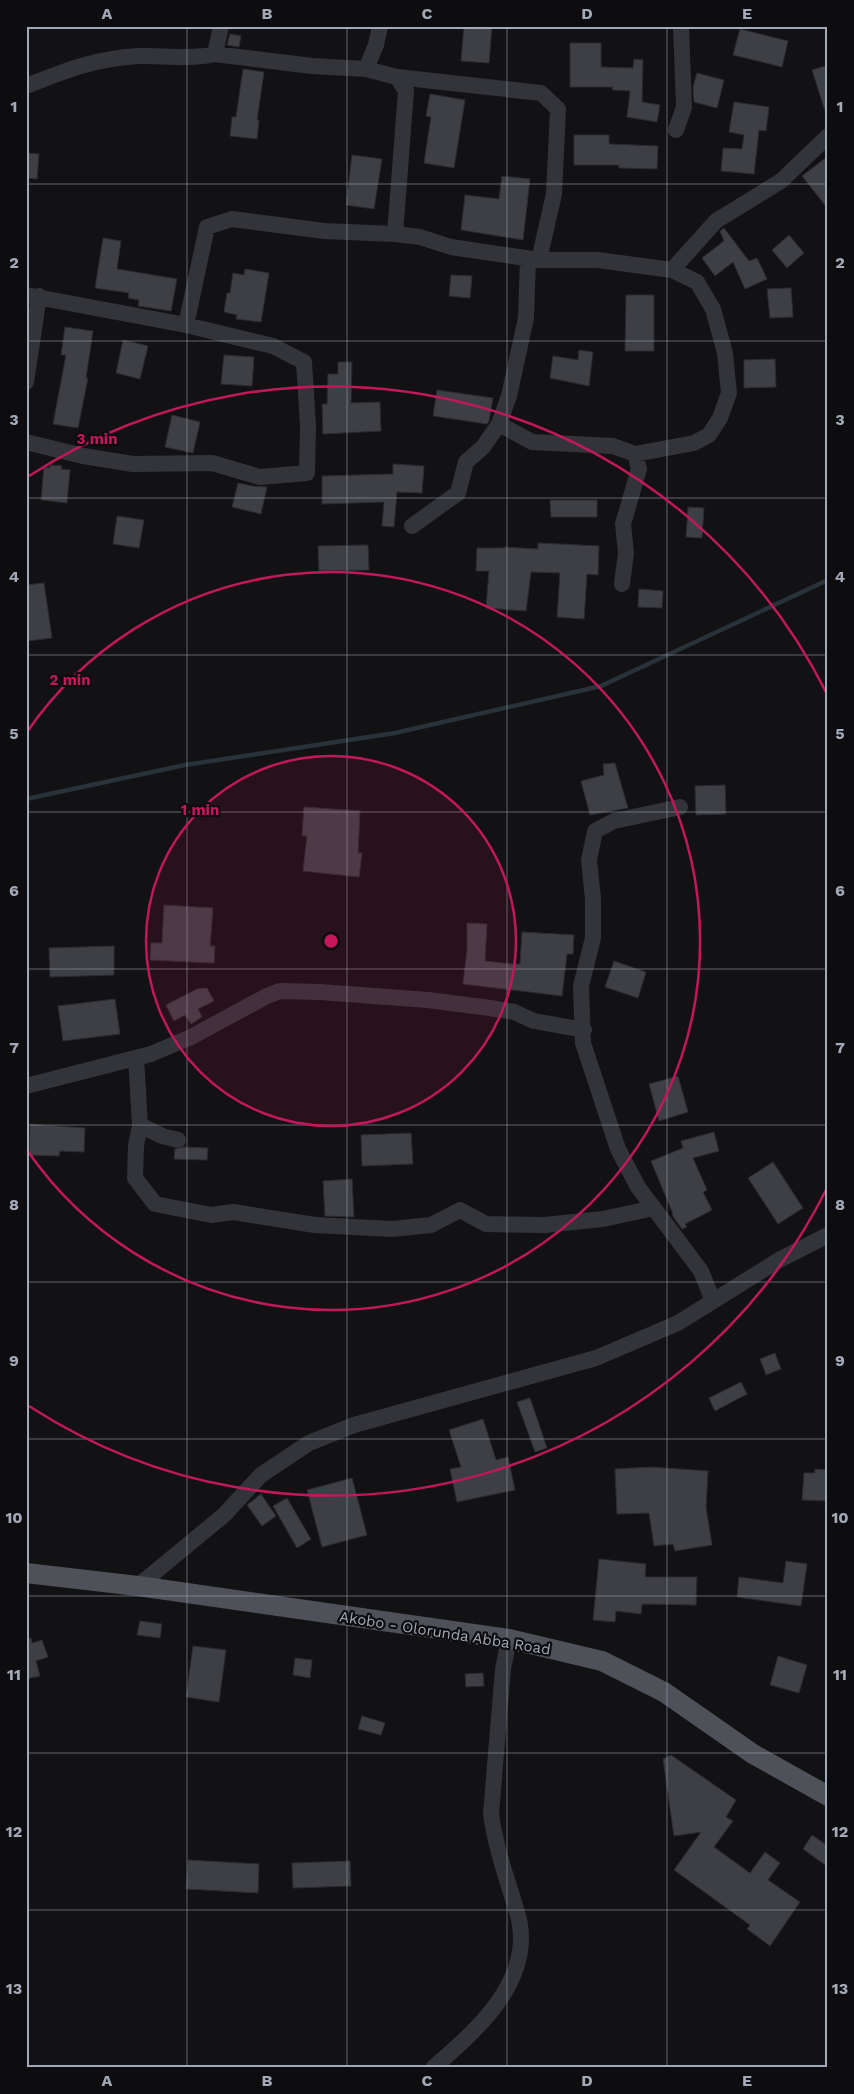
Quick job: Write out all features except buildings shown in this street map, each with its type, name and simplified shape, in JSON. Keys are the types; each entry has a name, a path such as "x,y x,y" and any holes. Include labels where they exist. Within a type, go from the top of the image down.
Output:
{"main road":[{"name":"Akobo - Olorunda Abba Road","path":"26,1572 138,1586 510,1640 602,1661 664,1692 753,1754 828,1796"}],"street":[{"path":"215,54 221,26"},
{"path":"366,69 376,45 380,26"},
{"path":"676,130 684,107 680,26"},
{"path":"26,86 76,66 104,60 139,56 199,58 215,54 312,66 366,69 397,77 541,93 558,109 554,194 534,259 526,318 509,396 499,424 484,446 466,462 458,493 412,526"},
{"path":"396,234 406,91 397,77"},
{"path":"672,270 716,221 781,181 828,136"},
{"path":"186,325 207,227 232,219 324,231 420,237 451,247 534,259 598,260 672,270 697,282 713,309 725,353 729,393 720,418 709,435 694,443 635,454 613,446 532,442 499,424"},
{"path":"26,382 32,296 186,325 273,346 304,362 308,426 307,473 260,477 212,463 133,464 83,456 26,442"},
{"path":"622,584 626,553 623,524 639,469 635,454"},
{"path":"680,807 614,821 595,830 589,860 593,899 593,938 581,986 583,1043 618,1149 638,1187 701,1271 713,1301"},
{"path":"26,1086 151,1054 192,1037 267,996 280,991 340,993 428,1000 514,1012 534,1021 584,1030"},
{"path":"136,1058 140,1125 136,1146 135,1178 155,1204 211,1215 232,1212 315,1225 392,1229 431,1225 460,1210 486,1224 544,1225 603,1219 654,1208"},
{"path":"140,1125 162,1136 178,1140"},
{"path":"138,1586 224,1514 261,1475 309,1443 354,1425 596,1358 678,1323 779,1260 828,1235"},
{"path":"433,2068 494,2009 509,1985 519,1960 520,1925 493,1832 491,1814 503,1669 510,1640"}],"waterway":[{"path":"26,799 185,765 395,733 601,686 828,580"}]}
